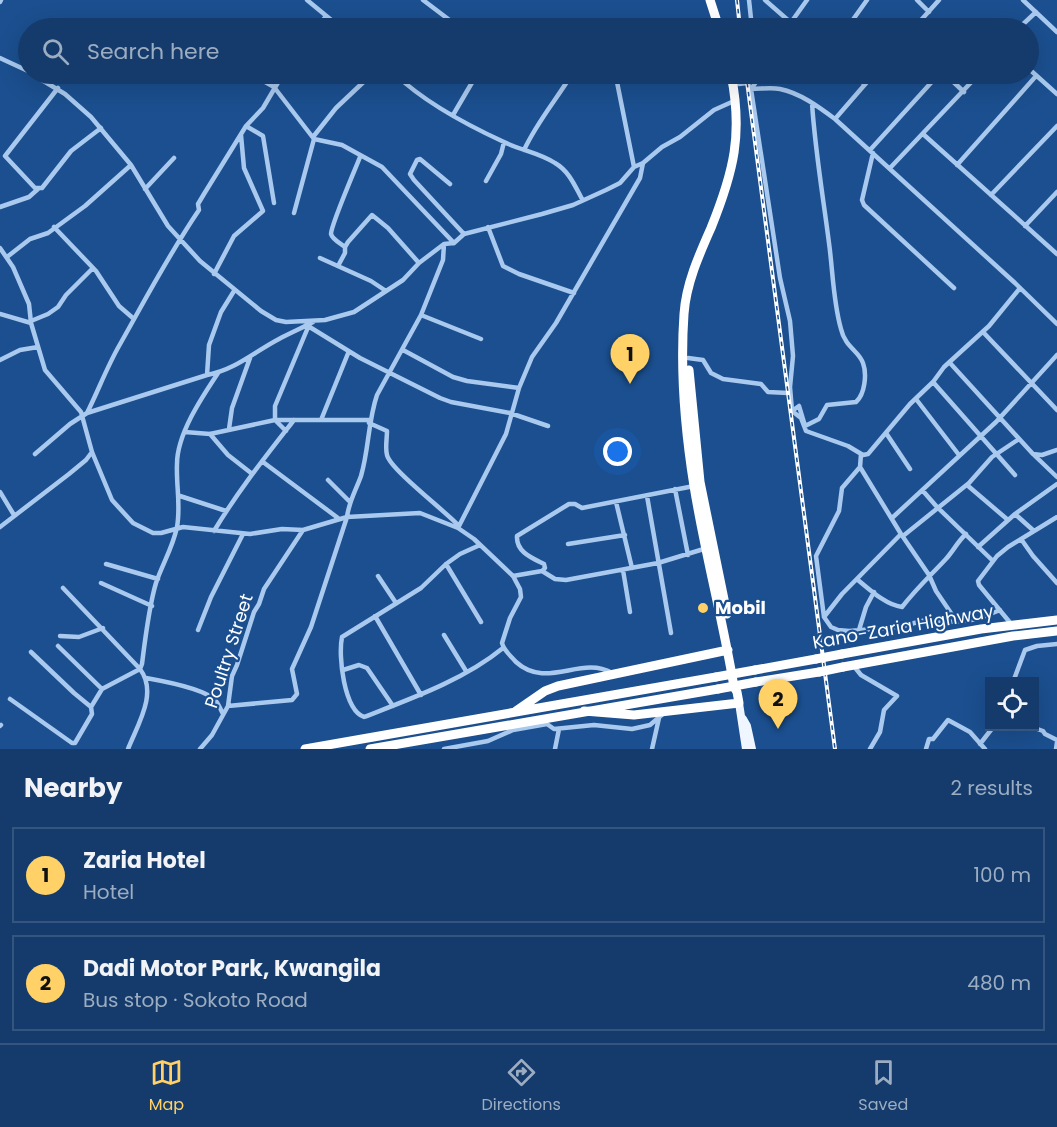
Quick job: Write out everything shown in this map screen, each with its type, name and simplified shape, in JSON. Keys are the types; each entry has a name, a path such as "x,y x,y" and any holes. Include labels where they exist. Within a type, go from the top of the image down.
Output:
{"highway":[{"path":"710,0 716,18"},
{"path":"716,0 721,18"},
{"path":"584,711 625,715 662,715 739,703 694,486 684,383 684,311 693,273 724,197 735,160 736,100 733,84"},
{"path":"737,692 740,687 735,658 700,482 688,358 689,315 695,285 727,202 739,162 743,118 739,84"},
{"name":"Kano-Zaria Highway","path":"306,749 842,654 1012,625 1057,620"},
{"name":"Kano-Zaria Highway","path":"370,749 819,672 1013,636 1057,632"},
{"path":"508,714 551,688 728,650"},
{"path":"639,690 641,701"}],"main road":[{"path":"739,703 752,749"},
{"path":"743,719 741,728 746,749"}],"street":[{"path":"307,0 328,18"},
{"path":"423,0 447,18"},
{"path":"750,0 751,18"},
{"path":"765,0 785,18"},
{"path":"794,18 807,0"},
{"path":"855,18 867,0"},
{"path":"917,0 929,12"},
{"path":"923,18 939,0"},
{"path":"1023,0 1057,32"},
{"path":"1030,18 1036,12"},
{"path":"0,57 18,66"},
{"path":"1039,79 1057,94"},
{"path":"51,84 82,108 101,128 131,165 168,226 214,274 276,320 315,321 354,312 403,280 444,244 454,243 464,234 573,205 620,183 634,167 643,163 714,110 736,100"},
{"path":"268,84 273,87 313,138 342,145 360,157 382,167 454,243"},
{"path":"85,415 118,346 179,238 199,210 198,204 246,126 262,108 275,84"},
{"path":"294,213 313,138 336,108 361,84"},
{"path":"408,84 435,105 453,115 504,142 544,157 566,171 582,199"},
{"path":"453,115 471,84"},
{"path":"524,150 538,121 566,84"},
{"path":"617,84 634,167"},
{"path":"748,84 752,88 780,278 790,321 793,356 790,396 792,411 801,418 806,431 848,446 861,454 868,454 916,399 983,332 1020,288"},
{"path":"752,88 755,84"},
{"path":"834,118 865,84"},
{"path":"930,84 871,152 862,200 864,205 954,288"},
{"path":"956,84 964,92"},
{"path":"890,168 971,84"},
{"path":"957,165 1029,84"},
{"path":"38,189 5,156 58,88"},
{"path":"752,88 779,88 812,103 834,118 1057,324"},
{"path":"792,411 799,406 805,426 819,419 827,405 856,402 861,396 864,384 863,361 846,342 841,332 835,304 812,103"},
{"path":"246,126 263,136 274,203"},
{"path":"991,195 1057,126"},
{"path":"0,207 29,197 42,188 71,151 101,128"},
{"path":"214,274 234,236 263,212 244,168 241,134"},
{"path":"923,134 1057,254"},
{"path":"486,181 501,154 504,142"},
{"path":"345,247 333,238 332,234 360,157"},
{"path":"145,189 174,158"},
{"path":"450,184 420,159 417,160 410,174 464,234"},
{"path":"458,526 506,434 510,413 536,350 549,334 574,293 640,178 643,163"},
{"path":"7,257 30,239 48,233 85,206 131,165"},
{"path":"1025,226 1057,192"},
{"path":"338,266 345,253 345,247 372,215 388,228 419,264"},
{"path":"488,226 503,266 574,293"},
{"path":"54,227 93,268 119,306 134,319"},
{"path":"228,705 295,698 297,693 292,669 315,616 347,516 349,501 361,475 369,421 377,395 420,315 443,260 444,244"},
{"path":"0,248 14,267 29,304 31,322 48,374 85,415 92,452 112,500 133,523 153,533 187,528 243,534 282,529 303,530 347,516 420,513 458,526"},
{"path":"320,258 387,291"},
{"path":"0,314 31,322 48,314 58,307 66,295 93,268"},
{"path":"207,375 209,345 221,312 234,291"},
{"path":"420,315 480,339"},
{"path":"35,454 70,424 85,415 218,373 250,358 277,339 309,326 315,321"},
{"path":"309,326 381,369 451,402 510,413 548,426"},
{"path":"286,431 275,420 275,406 309,326"},
{"path":"983,332 1057,410"},
{"path":"0,360 20,350 38,347"},
{"path":"403,350 453,377 519,388"},
{"path":"321,420 349,351"},
{"path":"892,518 999,418 1057,355"},
{"path":"229,429 232,408 250,358"},
{"path":"688,358 703,360 711,373 723,379 761,384 768,392 788,393 790,396"},
{"path":"950,363 999,418 1057,477"},
{"path":"381,369 384,382"},
{"path":"91,707 102,689 140,669 142,664 158,579 177,529 180,496 178,453 185,432 202,397 218,373"},
{"path":"933,382 1015,475"},
{"path":"916,399 959,455"},
{"path":"185,432 210,434 275,420 369,421 387,431 386,455 390,461 417,489 513,576 520,589 521,597 502,639 503,648 523,668 539,674 587,668 608,670 614,675"},
{"path":"214,531 251,473 263,462 294,420"},
{"path":"886,433 910,469"},
{"path":"210,434 228,455 251,473"},
{"path":"824,617 842,594 902,535 967,485 996,454 1019,439"},
{"path":"1033,454 1042,455 1057,450"},
{"path":"0,527 86,460 92,452"},
{"path":"861,454 860,467 842,488 838,511 816,556 824,617 835,629 859,630 899,627 926,620 957,622 978,619 999,610"},
{"path":"86,460 95,461"},
{"path":"263,462 338,518"},
{"path":"860,467 957,622"},
{"path":"328,480 349,501"},
{"path":"978,546 1008,520 1057,484"},
{"path":"967,485 1008,520"},
{"path":"542,571 545,568 544,564 520,549 516,543 517,536 569,504 582,508 694,486"},
{"path":"675,489 688,555"},
{"path":"923,491 993,561"},
{"path":"0,492 14,515"},
{"path":"180,496 226,511"},
{"path":"647,496 671,633"},
{"path":"616,502 633,568"},
{"path":"1016,514 1034,531"},
{"path":"1012,625 978,584 993,561 1008,547 1057,517"},
{"name":"Poultry Street","path":"200,749 210,738 228,705 232,676 264,589 303,530"},
{"path":"198,630 211,597 243,534"},
{"path":"858,580 894,605 902,607 966,534"},
{"path":"568,544 625,535"},
{"path":"1021,538 1033,556 1057,583"},
{"path":"480,545 460,554 421,588 342,638 344,686 360,717 364,717 421,695 503,648"},
{"path":"513,576 542,571 555,579 566,580 633,568 688,555 707,548"},
{"path":"106,564 158,579"},
{"path":"446,564 481,622"},
{"path":"622,570 630,612"},
{"path":"378,576 396,603"},
{"path":"101,582 152,606"},
{"path":"63,588 103,628 146,678 148,698 128,749"},
{"path":"859,630 866,607 874,592"},
{"path":"375,616 421,695"},
{"path":"60,636 79,637 103,628"},
{"path":"444,635 466,671"},
{"path":"1015,677 1025,650 1057,644"},
{"path":"58,646 102,689"},
{"path":"10,699 72,743 77,740 93,711 31,652"},
{"path":"343,670 363,665 393,706"},
{"path":"848,666 897,696 884,710 880,732 870,749"},
{"path":"146,678 189,688 212,698 223,714"},
{"path":"444,749 488,741 513,730 547,724 554,729 594,724 632,729 650,725 662,715"},
{"path":"652,749 662,715"},
{"path":"926,749 929,739 933,739 948,720 969,732 985,749"},
{"path":"555,749 559,729"},
{"path":"1039,730 1057,741 1056,749"},
{"path":"975,749 990,731"},
{"path":"487,749 488,741"}],"railway":[{"path":"737,0 739,18"},
{"path":"747,84 835,749"}],"place":[{"name":"Zaria Hotel","path":"630,384"},
{"name":"Mobil","path":"703,608"},
{"name":"Dadi Motor Park, Kwangila","path":"778,729"}]}
